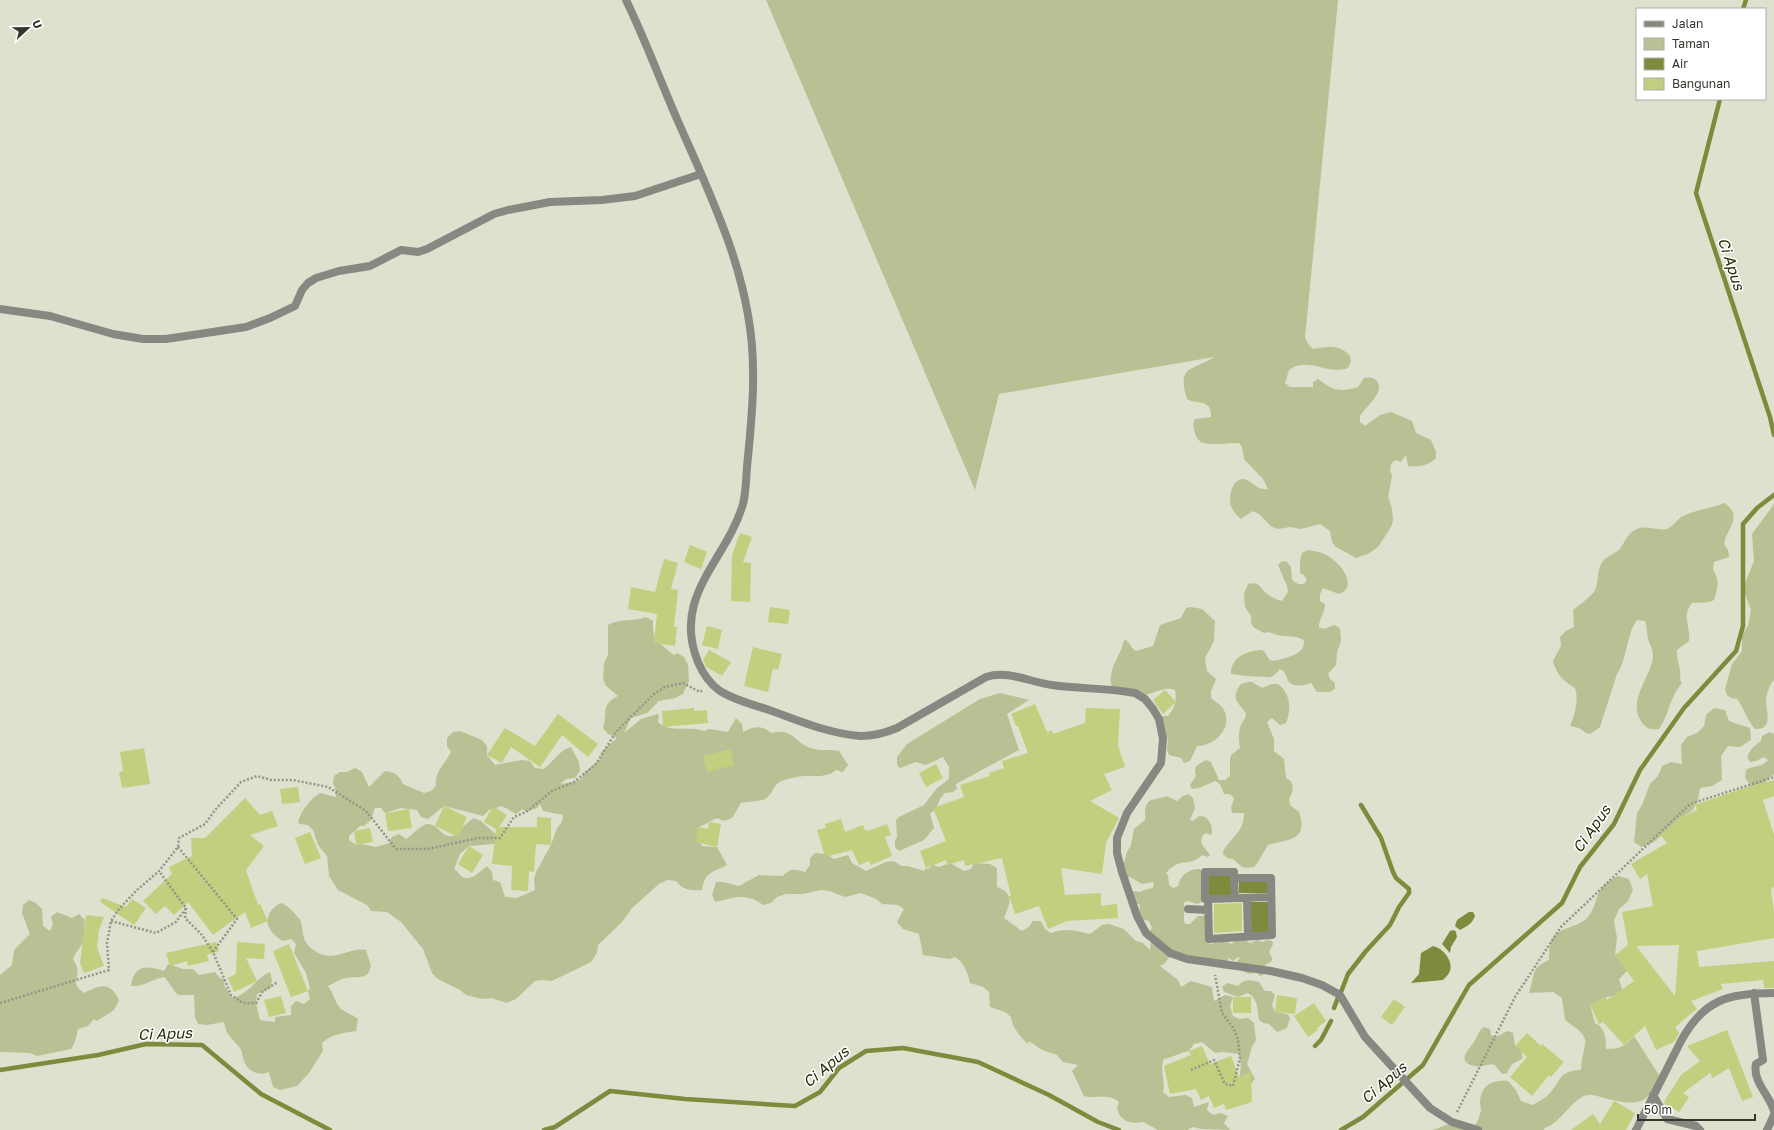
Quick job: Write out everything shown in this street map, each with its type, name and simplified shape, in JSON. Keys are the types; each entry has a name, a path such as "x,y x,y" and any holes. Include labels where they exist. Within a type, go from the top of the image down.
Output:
{"street":[{"path":"626,0 726,235 740,275 747,304 753,369 744,500 735,525 696,594 692,613 691,636 695,652 702,671 712,685 733,697 832,731 863,736 886,733 897,728 986,677 994,674 1003,674 1052,685 1135,693 1145,699 1159,719 1162,730 1163,751 1161,763 1127,813 1117,838 1117,853 1122,872 1137,916 1146,934 1170,953 1187,959 1271,971 1302,978 1340,995 1365,1037 1430,1108 1452,1122 1478,1130"},
{"path":"0,309 50,316 113,334 143,339 166,339 246,327 295,306 302,290 316,278 339,271 370,266 401,250 418,252 427,250 494,214 550,202 602,200 635,196 701,174"},
{"path":"1234,878 1271,878 1272,935 1248,936 1248,938 1209,939 1208,899 1205,899 1205,872 1234,872 1234,878 1235,898"},
{"path":"1208,899 1271,897"},
{"path":"1247,898 1248,936"},
{"path":"1188,909 1208,910"},
{"path":"1754,993 1763,1060 1756,1064 1756,1076 1774,1111"},
{"path":"1636,1130 1689,1026 1699,1015 1724,998 1734,995 1774,993"},
{"path":"1653,1095 1667,1119 1696,1126 1700,1130"},
{"path":"1767,1130 1774,1115"}],"path":[{"path":"0,1003 109,970 106,943 111,921 119,909 137,890 159,871 178,847 179,838 206,824 216,809 241,782 257,776 271,780 293,780 328,787 366,811 396,848 428,849 478,838 500,838 514,817 526,812 552,791 574,782 596,764 616,732 654,694 665,687 683,683 700,692 712,685"},
{"path":"1452,1122 1515,997 1561,927 1690,804 1774,777"},
{"path":"178,847 237,919 213,952"},
{"path":"159,871 186,908 185,918 202,935 213,952 231,995 243,1003 256,1003 263,991 278,982"},
{"path":"111,921 156,933 176,922 186,908"},
{"path":"1191,1070 1214,1060 1225,1084 1233,1086 1240,1058 1238,1039 1234,1029 1222,1013 1218,996 1214,964"}],"green space":[{"path":"766,0 1338,0 1305,338 1313,349 1333,347 1342,349 1350,356 1351,362 1348,368 1340,370 1332,370 1311,365 1296,366 1289,370 1285,383 1290,387 1313,387 1313,382 1318,379 1332,388 1345,390 1358,387 1364,378 1374,378 1379,384 1379,389 1374,399 1360,416 1360,422 1365,426 1380,415 1391,412 1412,421 1416,433 1431,440 1436,452 1436,458 1430,463 1420,466 1408,466 1406,455 1401,462 1395,460 1391,464 1390,470 1392,476 1388,497 1392,508 1393,521 1391,527 1378,547 1368,554 1356,558 1336,547 1332,542 1330,531 1320,524 1301,529 1290,527 1278,529 1272,527 1259,514 1253,511 1241,519 1235,513 1231,506 1230,499 1233,486 1239,480 1245,479 1260,488 1268,489 1263,479 1244,459 1242,447 1239,443 1204,443 1201,442 1196,436 1193,424 1195,419 1211,417 1211,411 1209,407 1203,403 1187,399 1184,388 1185,374 1194,367 1214,357 999,394 975,490"},
{"path":"1724,503 1733,512 1734,517 1724,544 1728,550 1729,557 1714,562 1713,570 1717,577 1718,584 1714,600 1692,603 1689,608 1687,617 1689,641 1677,650 1680,680 1682,683 1675,694 1659,729 1650,729 1646,727 1637,713 1638,696 1652,664 1653,656 1645,621 1637,620 1633,626 1621,667 1617,674 1600,727 1590,734 1579,728 1570,726 1576,707 1577,697 1575,688 1561,677 1556,670 1553,661 1561,646 1560,637 1566,631 1574,627 1573,610 1587,599 1596,588 1600,566 1606,558 1619,550 1633,531 1641,528 1667,529 1683,516"},
{"path":"1774,504 1774,680 1766,700 1768,714 1767,723 1761,728 1755,729 1737,699 1731,698 1727,695 1725,689 1732,664 1742,651 1742,635 1748,626 1751,610 1745,594 1745,583 1754,561 1752,534"},
{"path":"1308,550 1322,553 1331,558 1341,568 1348,580 1348,585 1345,590 1339,594 1323,588 1320,594 1320,601 1325,604 1319,627 1324,629 1334,625 1340,628 1341,641 1337,652 1336,665 1328,674 1330,679 1335,683 1335,689 1329,692 1317,692 1311,683 1293,685 1289,682 1283,671 1280,669 1275,675 1270,677 1231,674 1234,663 1246,653 1262,650 1272,661 1295,655 1302,649 1304,640 1270,632 1264,633 1253,627 1251,616 1245,607 1244,594 1248,584 1255,583 1269,595 1282,601 1288,592 1278,565 1282,561 1287,562 1291,567 1292,580 1298,584 1304,584 1307,580 1304,575 1300,573 1300,561 1302,553"},
{"path":"1191,607 1202,609 1215,621 1214,641 1205,658 1207,671 1216,679 1211,691 1211,698 1223,708 1226,723 1221,735 1210,743 1197,746 1190,761 1184,763 1181,758 1169,755 1167,750 1168,739 1164,736 1159,720 1163,716 1168,716 1174,707 1176,701 1175,690 1164,689 1138,696 1119,694 1112,685 1111,679 1113,667 1125,639 1136,651 1153,646 1160,625 1181,618 1186,608"},
{"path":"646,617 653,621 655,639 674,655 677,653 684,657 688,665 689,681 683,694 675,698 659,701 647,713 631,718 624,733 641,719 657,714 659,715 658,722 663,726 674,729 698,729 704,731 709,729 728,732 736,718 742,724 743,732 751,728 758,727 768,730 771,733 785,732 808,747 817,750 839,751 848,765 843,772 836,770 822,776 802,776 784,780 777,784 769,796 765,799 741,803 732,818 724,821 717,818 699,827 700,830 698,839 702,846 717,847 727,865 707,876 702,890 687,889 676,881 667,880 659,884 632,908 622,922 598,945 597,953 591,962 552,981 535,981 516,999 507,1003 491,998 482,999 466,995 460,990 438,979 432,973 423,949 401,922 387,912 371,911 367,905 338,890 329,876 327,856 318,845 313,830 308,825 300,824 298,822 301,814 309,802 320,793 336,797 335,787 333,784 334,776 340,772 347,772 355,768 362,772 369,787 385,771 396,774 403,784 424,793 431,791 436,786 438,772 451,752 447,746 447,738 453,732 460,731 482,740 487,746 487,755 495,765 522,760 530,761 535,768 543,769 559,754 571,747 579,762 580,771 575,778 566,779 560,784 574,782 581,779 585,772 600,759 602,751 617,738 608,734 603,728 607,706 612,699 618,696 606,686 603,679 604,663 608,655 608,625","holes":["540,804 543,811 563,815 562,822 557,828 551,845 536,872 534,879 535,890 517,898 505,897 500,882 493,880 492,872 487,866 475,876 468,878 461,876 454,869 460,854 469,846 494,844 500,838 481,821 474,818 452,836 445,835 431,824 427,824 406,839 399,834 392,837 389,843 376,847 361,844 356,845 349,840 349,836 360,826 364,826 371,820 375,808 381,808 385,813 401,808 417,810 421,817 428,819 444,806 483,816 489,810 502,806 516,814 523,809 526,812 537,808"]},
{"path":"1252,682 1262,688 1272,684 1278,684 1285,692 1289,702 1289,712 1286,723 1280,725 1272,718 1267,722 1274,739 1274,751 1284,759 1286,778 1291,781 1293,786 1289,799 1290,805 1299,812 1301,821 1301,829 1299,834 1289,840 1268,845 1254,867 1248,868 1242,867 1233,859 1227,858 1223,854 1227,845 1241,827 1243,820 1244,813 1232,813 1231,808 1234,798 1230,794 1224,794 1220,784 1215,781 1199,788 1192,789 1190,785 1196,776 1196,766 1206,760 1211,762 1219,780 1225,780 1230,776 1231,755 1240,748 1239,731 1246,713 1236,700 1236,693 1241,684"},
{"path":"1000,693 1029,700 1007,714 1019,750 956,784 957,789 953,792 945,793 940,799 937,807 930,814 934,828 924,840 899,851 895,847 897,837 896,820 899,817 924,805 937,788 949,779 949,767 943,757 926,765 916,762 900,768 897,765 897,757 907,744 980,699"},
{"path":"1714,708 1725,710 1729,721 1750,728 1751,740 1740,747 1728,746 1721,756 1722,780 1712,786 1700,788 1698,800 1692,811 1682,817 1654,842 1641,847 1634,842 1637,813 1642,805 1650,784 1658,776 1662,766 1671,762 1682,764 1681,745 1687,737 1697,733 1704,726 1706,715"},
{"path":"1770,732 1774,734 1774,774 1762,785 1752,787 1745,778 1746,770 1766,763 1768,760 1764,757 1750,762 1747,757 1752,748 1761,741 1762,736"},
{"path":"1188,794 1193,798 1195,808 1190,820 1193,821 1199,816 1207,818 1212,827 1212,833 1211,835 1206,833 1203,835 1201,841 1210,855 1208,857 1202,855 1193,861 1180,863 1166,873 1168,875 1169,885 1173,888 1178,886 1183,876 1189,871 1200,869 1203,873 1203,901 1198,904 1186,901 1184,903 1184,922 1186,924 1190,924 1198,916 1206,916 1208,942 1210,944 1224,941 1232,944 1235,941 1245,940 1250,943 1257,940 1263,942 1267,940 1272,941 1273,944 1269,952 1272,961 1265,965 1263,975 1260,976 1256,972 1250,974 1247,973 1235,964 1240,958 1238,957 1233,961 1229,958 1224,969 1216,965 1185,960 1183,962 1171,955 1164,964 1160,966 1178,980 1181,987 1191,981 1212,987 1214,1001 1225,995 1233,997 1230,1006 1233,1016 1240,1019 1248,1018 1254,1023 1256,1040 1252,1047 1247,1064 1255,1079 1249,1086 1239,1081 1241,1066 1239,1054 1223,1052 1215,1053 1202,1042 1194,1044 1189,1051 1164,1059 1163,1063 1163,1092 1169,1097 1185,1095 1192,1098 1194,1107 1209,1102 1207,1110 1213,1115 1220,1113 1228,1116 1224,1123 1230,1130 1201,1129 1193,1127 1187,1130 1158,1130 1143,1122 1134,1123 1126,1121 1120,1116 1117,1109 1119,1102 1115,1099 1107,1097 1084,1096 1072,1071 1078,1065 1063,1062 1057,1055 1042,1050 1029,1041 1028,1044 1017,1032 1011,1017 1005,1012 990,1007 989,992 983,987 970,983 965,968 958,959 955,957 950,959 923,955 919,934 903,929 897,922 904,909 898,905 882,904 876,899 861,893 845,897 829,891 821,890 803,894 786,894 777,897 771,903 763,905 751,898 745,897 715,902 712,895 716,882 739,886 759,875 783,876 793,870 805,872 810,865 810,858 815,853 826,854 834,859 848,855 852,863 866,871 886,862 894,861 901,866 908,866 924,871 926,868 928,869 933,865 939,867 950,863 964,871 971,869 974,863 990,864 997,868 997,887 1009,896 1010,900 1004,918 1022,931 1029,927 1033,921 1041,921 1045,929 1051,933 1066,930 1090,934 1102,925 1109,924 1124,929 1136,941 1143,943 1150,950 1151,941 1146,939 1145,936 1152,928 1149,921 1140,919 1140,906 1139,904 1133,904 1132,891 1140,892 1153,888 1154,882 1142,884 1130,877 1127,878 1121,867 1131,845 1134,829 1145,820 1147,803 1166,796 1177,801"},
{"path":"1618,876 1629,879 1633,890 1628,901 1619,909 1614,921 1617,938 1615,955 1627,967 1627,971 1619,979 1624,995 1606,997 1590,1005 1595,1023 1603,1030 1606,1041 1606,1049 1622,1046 1634,1036 1659,1075 1651,1094 1639,1102 1623,1102 1592,1095 1583,1096 1544,1130 1433,1130 1454,1122 1475,1126 1481,1112 1480,1102 1483,1091 1485,1087 1493,1082 1508,1081 1516,1090 1521,1101 1532,1105 1548,1095 1561,1078 1568,1072 1581,1070 1585,1046 1584,1037 1575,1027 1565,1020 1562,998 1553,992 1529,993 1536,969 1549,960 1550,947 1552,939 1555,935 1586,919 1591,913 1603,886"},
{"path":"29,900 36,903 42,909 43,926 50,931 53,924 51,917 57,912 72,918 79,914 85,920 85,939 73,959 78,971 76,981 77,986 84,993 95,988 104,986 108,987 116,994 119,1000 114,1010 97,1021 94,1019 88,1026 78,1029 75,1042 71,1049 37,1056 30,1053 0,1052 0,975 12,965 14,950 30,934 22,913 23,905"},
{"path":"282,903 292,910 300,920 305,941 315,951 329,956 355,950 366,950 371,966 368,974 365,976 349,977 328,986 341,1009 358,1019 356,1031 338,1034 322,1043 323,1051 309,1073 297,1086 280,1090 273,1087 269,1072 261,1074 248,1068 241,1050 228,1034 224,1022 207,1025 198,1024 195,1017 194,995 178,995 164,977 144,984 131,986 138,970 142,968 152,968 164,971 168,964 183,969 193,969 199,975 215,972 220,978 225,979 224,985 233,998 244,993 260,978 270,972 272,980 271,988 257,994 256,1003 260,1020 275,1022 275,1017 291,1015 291,1006 296,1001 304,1004 310,999 308,991 310,988 306,973 294,953 296,944 291,939 282,941 271,931 268,925 268,917 270,913 275,907"},
{"path":"1248,980 1259,982 1265,991 1271,991 1275,995 1272,1005 1275,1012 1287,1014 1290,1018 1287,1028 1277,1032 1269,1024 1263,1023 1259,1020 1254,998 1248,993 1238,997 1224,992 1222,987 1227,983 1238,986 1242,982"},
{"path":"1484,1027 1490,1029 1491,1035 1496,1037 1507,1031 1513,1033 1515,1046 1521,1051 1522,1059 1512,1064 1507,1073 1502,1074 1495,1065 1477,1066 1466,1062 1465,1056 1467,1052 1480,1030"}],"water":[{"path":"1206,875 1232,875 1232,895 1207,896"},
{"path":"1268,880 1269,893 1239,893 1239,881"},
{"path":"1249,902 1268,902 1269,932 1249,932"},
{"path":"1469,912 1473,912 1475,916 1474,919 1460,930 1455,926 1457,920"},
{"path":"1454,930 1457,937 1451,947 1450,953 1442,944 1450,931"},
{"path":"1433,946 1437,947 1447,956 1450,964 1449,974 1443,980 1411,983 1419,974 1421,953"}],"building":[{"path":"740,533 752,537 743,562 751,563 750,602 731,601 732,555"},
{"path":"690,545 707,552 701,569 684,562"},
{"path":"664,559 678,563 671,589 678,590 674,627 677,627 675,646 654,643 657,614 628,609 631,587 655,592"},
{"path":"770,607 790,610 788,624 768,622"},
{"path":"707,626 722,630 718,649 702,645"},
{"path":"753,647 782,654 778,670 773,668 768,692 744,686"},
{"path":"709,650 731,662 722,676 706,667 703,660"},
{"path":"1165,690 1176,702 1163,714 1153,700"},
{"path":"1035,704 1047,732 1052,730 1053,734 1085,723 1086,708 1120,709 1118,745 1125,767 1104,774 1112,790 1090,801 1119,818 1106,843 1102,874 1061,868 1065,895 1101,893 1101,906 1117,904 1118,918 1067,921 1048,929 1039,906 1015,914 1009,896 1011,896 1002,858 965,866 964,860 947,865 946,860 926,868 920,851 946,841 933,808 964,797 960,785 990,776 989,773 1004,768 1002,761 1028,753 1018,726 1016,726 1011,714"},
{"path":"694,708 694,711 707,710 708,723 663,727 662,711"},
{"path":"558,714 598,744 588,757 562,735 540,767 511,747 502,763 487,755 505,728 535,746"},
{"path":"144,748 150,784 122,788 119,772 123,771 120,752"},
{"path":"730,749 734,765 707,772 703,756"},
{"path":"936,764 943,778 926,787 919,773"},
{"path":"1774,780 1774,796 1763,800 1774,835 1774,887 1771,889 1774,912 1774,938 1697,951 1699,967 1774,961 1774,988 1764,988 1763,980 1721,984 1723,989 1691,1001 1697,1009 1675,1027 1679,1033 1674,1042 1656,1050 1645,1026 1624,1045 1603,1022 1599,1024 1590,1005 1606,997 1607,1000 1634,981 1615,955 1628,945 1622,912 1653,906 1647,874 1640,879 1631,864 1667,843 1660,835 1680,818 1697,810 1695,805 1744,788","holes":["1679,945 1675,996 1636,946"]},
{"path":"298,787 300,802 282,804 280,789"},
{"path":"245,798 260,815 272,811 278,826 250,835 264,846 246,870 258,905 260,904 268,921 251,928 245,912 213,935 188,902 174,915 165,906 156,914 143,901 172,874 169,867 192,856 191,838 205,838"},
{"path":"444,806 467,817 458,837 435,826"},
{"path":"493,806 507,815 499,827 537,827 537,817 551,818 551,845 536,844 534,872 529,871 528,891 511,890 512,866 492,864 496,829 484,822"},
{"path":"409,809 412,828 388,831 385,813"},
{"path":"841,819 845,832 863,825 865,830 868,831 887,824 891,835 885,837 892,856 871,865 869,861 859,865 852,850 825,857 817,830 826,828 825,824"},
{"path":"709,822 721,824 717,847 696,842 698,827 708,829"},
{"path":"370,828 373,842 356,845 354,831"},
{"path":"310,832 321,858 305,864 295,838"},
{"path":"469,846 483,855 472,873 458,864"},
{"path":"102,898 126,907 132,899 146,908 134,925 100,902"},
{"path":"1242,903 1242,931 1214,933 1214,904"},
{"path":"86,915 104,917 99,930 97,947 104,966 84,973 80,963"},
{"path":"237,941 265,944 264,959 246,958 257,981 234,992 228,978 236,974"},
{"path":"216,942 219,951 207,955 209,961 188,966 187,961 170,966 166,953"},
{"path":"289,944 308,991 291,997 273,951"},
{"path":"1277,995 1297,998 1295,1014 1275,1012"},
{"path":"281,996 286,1013 269,1017 264,1000"},
{"path":"1233,997 1251,997 1251,1013 1233,1013"},
{"path":"1394,999 1405,1007 1392,1025 1381,1017"},
{"path":"1314,1003 1326,1021 1317,1028 1318,1030 1308,1037 1294,1016"},
{"path":"1727,1030 1753,1097 1742,1101 1729,1068 1713,1078 1710,1073 1683,1093 1689,1097 1679,1112 1668,1105 1666,1106 1664,1102 1681,1075 1700,1061 1687,1046"},
{"path":"1527,1033 1541,1046 1542,1044 1564,1062 1551,1077 1549,1075 1532,1096 1510,1077 1527,1057 1515,1046"},
{"path":"1202,1046 1210,1064 1231,1056 1239,1077 1251,1072 1252,1102 1226,1110 1224,1104 1214,1108 1209,1096 1201,1100 1196,1089 1170,1094 1164,1066 1191,1055 1189,1051"},
{"path":"1614,1101 1635,1113 1626,1130 1571,1130 1593,1114 1600,1124"}],"waterway":[{"name":"Ci Apus","path":"1743,8 1746,0"},
{"name":"Ci Apus","path":"1720,100 1696,193 1770,417 1774,435"},
{"name":"Ci Apus","path":"1341,1130 1363,1117 1423,1065 1469,985 1562,903 1580,867 1614,824 1640,770 1684,708 1736,651 1743,626 1743,524 1757,508 1774,495"},
{"path":"1341,992 1348,974 1366,951 1390,925 1399,907 1409,893 1409,889 1396,878 1381,838 1361,805"},
{"path":"1334,1008 1339,995"},
{"path":"1315,1046 1321,1040 1331,1021"},
{"name":"Ci Apus","path":"0,1070 98,1055 146,1044 202,1045 261,1094 330,1130"},
{"name":"Ci Apus","path":"544,1130 555,1127 610,1091 685,1099 795,1106 820,1092 839,1068 866,1051 903,1048 978,1062 1049,1095 1098,1122 1119,1130"}]}
